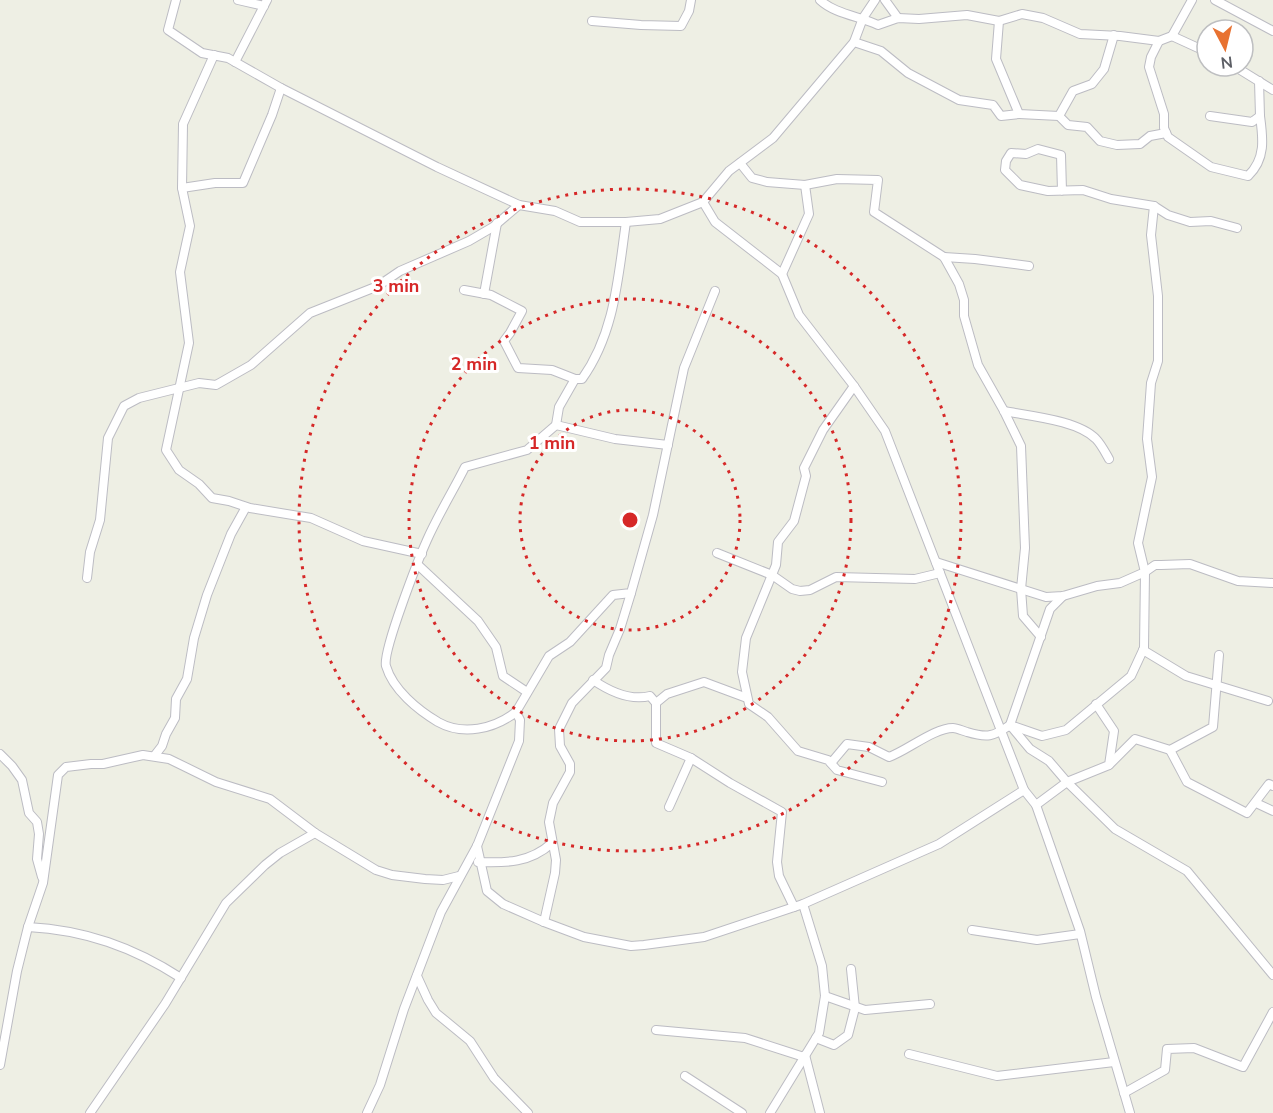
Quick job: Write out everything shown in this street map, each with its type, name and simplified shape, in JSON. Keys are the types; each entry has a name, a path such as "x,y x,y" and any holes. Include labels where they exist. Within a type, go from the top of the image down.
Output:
{"street":[{"path":"176,0 168,30 202,53 228,58 281,88 437,167 519,205 555,211 580,222 660,219 703,202 729,171 773,138 854,42 863,18 875,0"},
{"path":"235,62 265,3 238,0"},
{"path":"592,21 681,26 689,11 691,0"},
{"path":"820,0 828,8 878,25 898,18 919,19 966,15 999,21 1022,14 1034,15 1080,34 1114,35 1159,41 1172,36 1192,0"},
{"path":"885,0 898,18"},
{"path":"1215,0 1273,31"},
{"path":"999,21 996,59 1019,114"},
{"path":"1059,116 1073,91 1092,84 1104,69 1114,35"},
{"path":"1172,36 1195,47"},
{"path":"1159,41 1149,67 1164,114 1166,133 1180,147 1211,167 1248,176 1256,169 1264,146 1259,81"},
{"path":"854,42 881,51 908,74 959,100 993,105 1001,116 1019,114 1059,116 1068,125 1088,127 1100,141 1117,145 1140,144 1150,136 1166,133"},
{"path":"214,55 183,124 182,188 190,226 180,272 189,343 166,450 179,470 199,484 212,498 246,507 310,518 363,541 422,554"},
{"path":"1254,78 1273,90"},
{"path":"182,188 215,183 243,183 281,88"},
{"path":"1210,116 1252,122 1260,116"},
{"path":"1062,191 1061,155 1038,149 1026,154 1011,153 1006,161 1005,170 1020,185 1048,191 1062,191 1083,190 1111,199 1154,206 1168,215 1190,222 1211,221 1237,228"},
{"path":"740,163 752,178 767,182 805,185 837,178 878,180 874,212 944,257 1029,266"},
{"path":"782,274 809,214 805,185"},
{"path":"703,202 715,222 782,274 799,315 854,386 885,431 1024,790 1036,805 1080,934 1130,1113"},
{"path":"87,578 90,552 100,520 108,438 124,406 140,398 200,383 216,385 251,365 310,313 378,286 400,271 456,247 497,223 519,205"},
{"path":"1010,725 1042,736 1066,730 1131,676 1143,650 1145,572 1138,543 1152,477 1147,439 1151,383 1158,361 1158,296 1151,235 1154,206"},
{"path":"464,290 491,295 522,311 504,341 518,368 552,370 576,380 582,379 591,366 608,329 626,222"},
{"path":"484,294 497,223"},
{"path":"944,257 959,284 964,300 963,316 978,365 1021,446 1025,548 1021,589 1023,616 1041,638"},
{"path":"544,922 556,860 549,822 554,803 570,772 570,764 560,746 559,729 572,703 606,668 620,629 653,515 684,368 715,291"},
{"path":"576,380 559,407 556,425 527,450 465,467 422,554 387,651 385,664 392,681 412,702 446,726 475,730 501,721 516,712 549,656 570,642 614,595 631,593"},
{"path":"854,386 823,430 804,468 806,476 794,521 778,542 776,565 746,638 742,672 749,704 768,717 798,751 828,760 837,770 882,782"},
{"path":"1004,411 1080,428 1095,437 1109,459"},
{"path":"556,425 593,435 668,445"},
{"path":"155,755 176,718 176,699 187,679 194,638 207,595 231,534 246,507"},
{"path":"717,553 772,575 792,589 800,591 810,590 836,577 915,579 940,573"},
{"path":"936,562 1046,597 1063,596 1098,586 1120,584 1155,565 1190,564 1238,580 1273,583"},
{"path":"418,565 478,621 496,648 503,676 527,692"},
{"path":"831,763 847,744 869,747 889,757 904,751 935,732 954,728 984,737 1010,725 1050,609 1063,596"},
{"path":"1143,650 1186,676 1268,701"},
{"path":"1036,805 1067,782 1109,765 1135,740 1170,750 1213,727 1219,655"},
{"path":"593,680 606,689 631,697 641,699 650,696 656,703 656,743 691,758 782,812 777,862 779,876 794,907"},
{"path":"656,703 668,694 704,682 747,698"},
{"path":"1096,704 1114,731 1109,765"},
{"path":"367,1113 380,1085 441,912 477,846 519,741 520,720 516,712"},
{"path":"1010,725 1030,749 1048,761 1115,829 1187,871 1273,975"},
{"path":"1170,750 1187,782 1247,813 1269,784 1273,786"},
{"path":"0,754 22,780 29,813 38,822 37,859 43,883"},
{"path":"0,1065 17,971 28,927 43,883 58,775 66,767 103,764 128,757 155,755 177,762 216,782 270,799 315,833 376,870 392,875 425,879 443,880 459,876"},
{"path":"669,807 691,758"},
{"path":"477,846 487,891 503,904 584,937 638,946 704,937 803,904 939,844 1024,790"},
{"path":"1256,803 1273,811"},
{"path":"90,1113 181,978 226,903 280,853 315,833"},
{"path":"467,862 507,862 533,857 552,843"},
{"path":"770,1113 819,1033 825,996 822,966 803,904"},
{"path":"28,927 59,929 104,940 163,967 181,978"},
{"path":"972,930 1037,940 1080,934"},
{"path":"816,1038 834,1045 848,1035 855,1008 851,969"},
{"path":"417,975 436,1013 470,1041 494,1078 528,1113"},
{"path":"825,996 865,1010 930,1004"},
{"path":"1124,1093 1165,1070 1167,1049 1194,1048 1243,1067 1273,1012"},
{"path":"656,1030 745,1038 804,1056"},
{"path":"909,1054 998,1076 1114,1062"},
{"path":"804,1056 820,1113"},
{"path":"685,1076 742,1113"}]}
